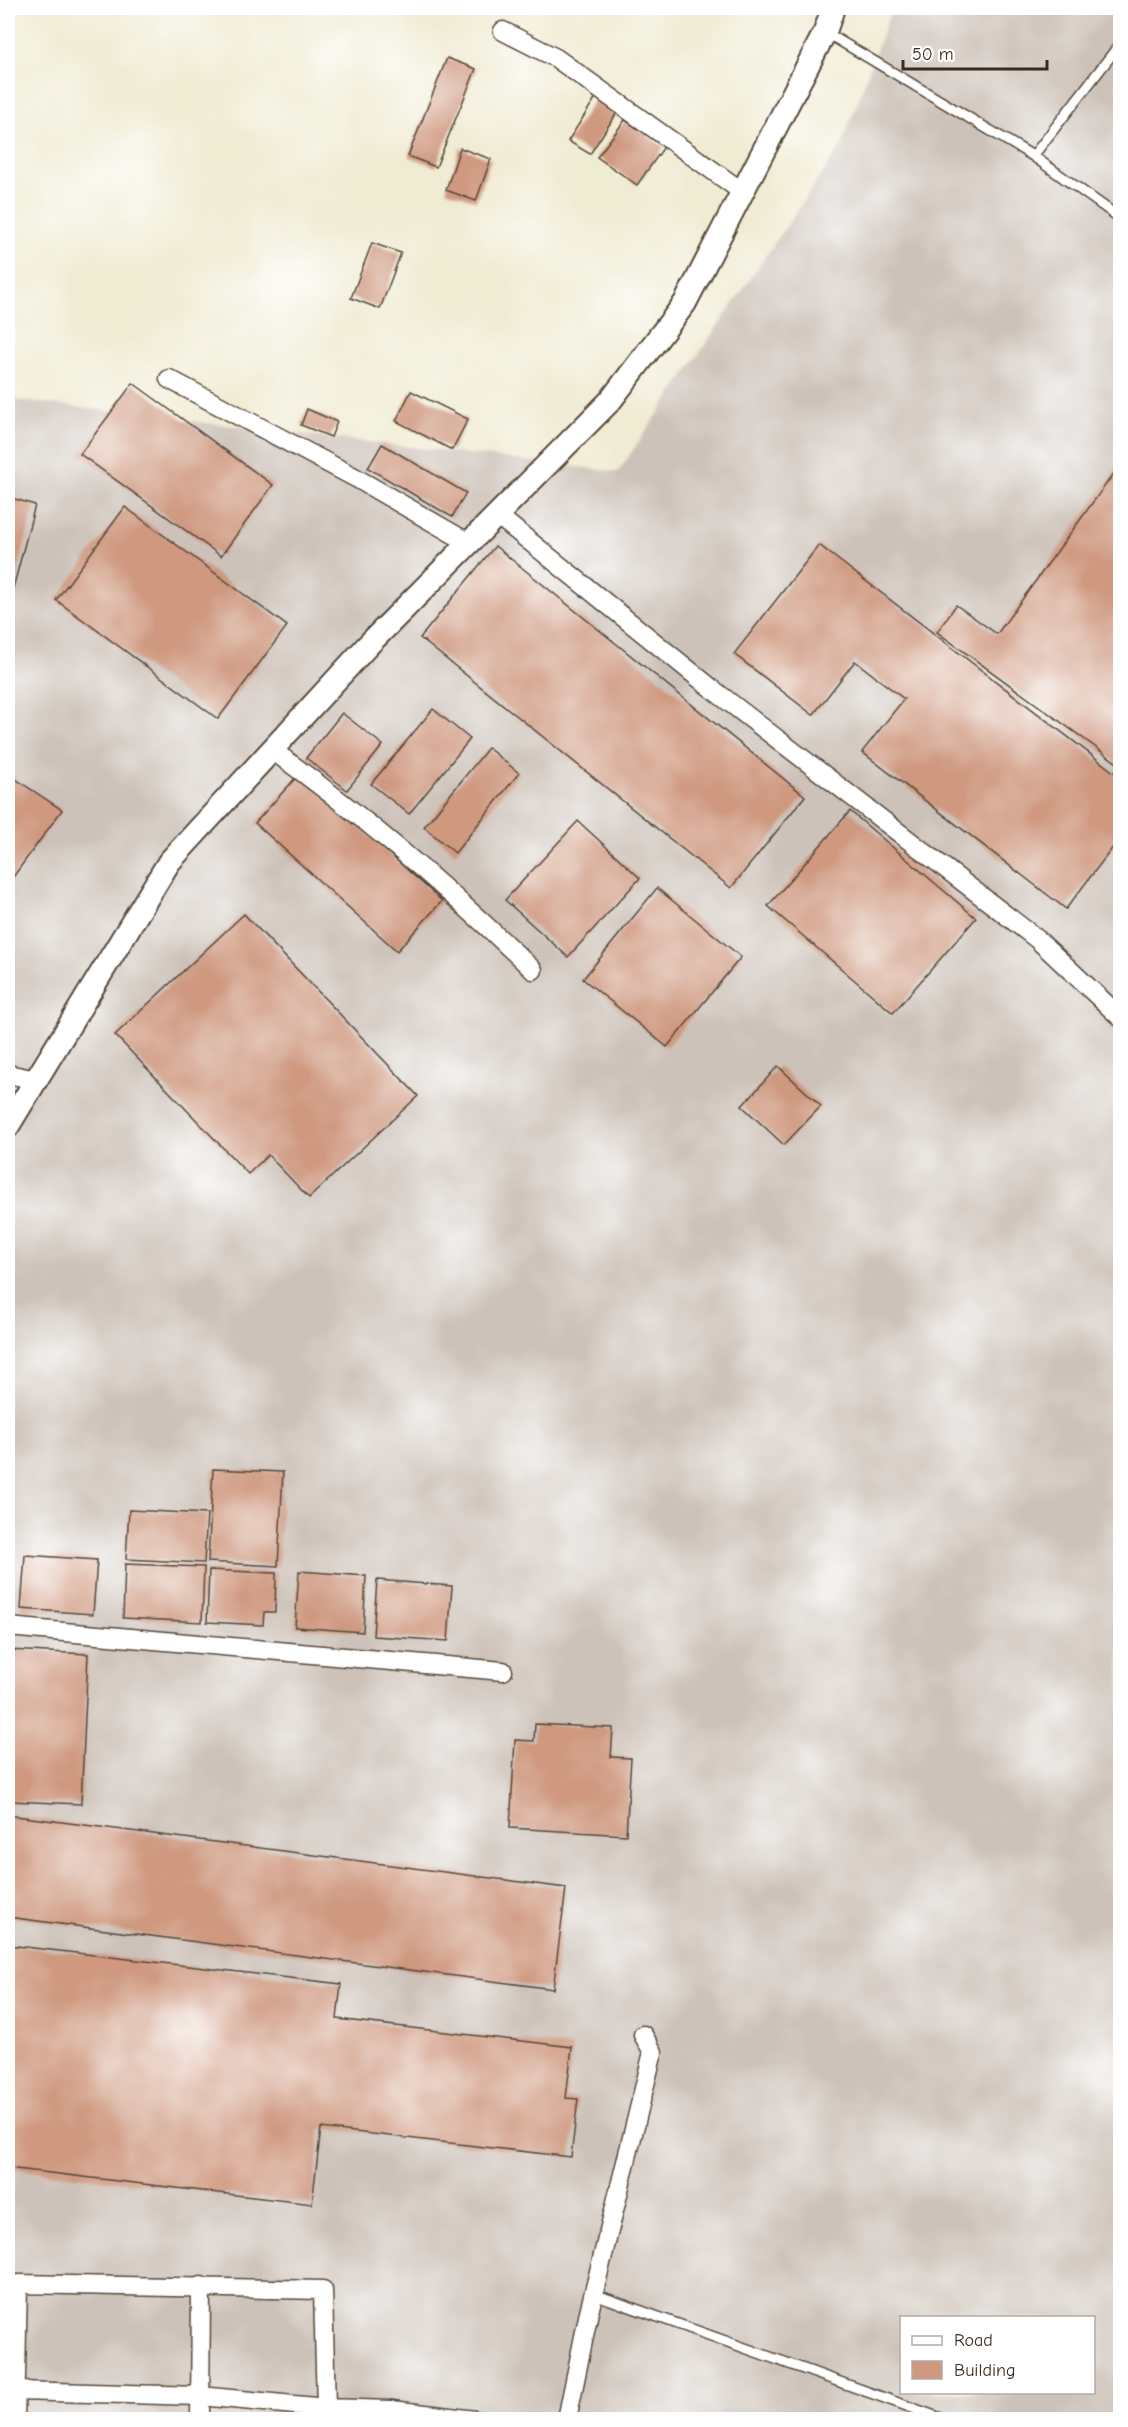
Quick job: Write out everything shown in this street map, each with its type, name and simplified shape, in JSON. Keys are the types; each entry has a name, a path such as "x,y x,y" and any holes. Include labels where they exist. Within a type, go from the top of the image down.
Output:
{"street":[{"path":"8,1126 169,862 369,644 610,401 685,303 744,193 825,32 833,8"},
{"path":"504,31 556,58 744,193"},
{"path":"169,379 356,478 469,543"},
{"path":"497,515 711,688 1037,939 1120,1017"},
{"path":"272,750 336,796 492,931 533,970"},
{"path":"8,1074 36,1080"},
{"path":"8,1627 504,1671"},
{"path":"564,2420 567,2419 594,2294 653,2052 643,2035"},
{"path":"15,2420 17,2391 13,2284 323,2290 326,2408"},
{"path":"200,2420 201,2286"},
{"path":"17,2391 201,2396 391,2415 475,2420"}],"lane":[{"path":"825,32 1033,156 1120,218"},
{"path":"1033,156 1120,44"},
{"path":"594,2294 946,2420"}],"shaded area":[{"path":"892,8 1120,8 1120,2419 8,2420 8,399 618,472 841,146"}],"building":[{"path":"447,58 476,69 436,167 408,156"},
{"path":"596,97 618,111 590,154 568,141"},
{"path":"625,120 664,147 637,185 597,157"},
{"path":"460,148 491,159 476,201 446,190"},
{"path":"372,243 401,253 380,309 351,298"},
{"path":"133,383 273,485 221,556 80,454"},
{"path":"411,391 468,419 452,450 396,421"},
{"path":"307,409 337,422 331,437 301,425"},
{"path":"382,444 466,493 452,517 368,468"},
{"path":"1120,465 1120,765 937,632 956,605 997,634"},
{"path":"8,497 35,505 10,600 8,599"},
{"path":"125,507 287,626 218,719 56,600"},
{"path":"819,545 1120,777 1120,838 1066,909 862,752 904,699 855,661 813,715 734,654"},
{"path":"495,546 805,796 731,888 420,638"},
{"path":"433,709 470,739 409,814 371,784"},
{"path":"342,713 383,745 347,790 306,758"},
{"path":"488,748 519,773 455,853 424,827"},
{"path":"300,773 442,901 397,951 255,823"},
{"path":"8,774 62,810 8,884"},
{"path":"850,811 976,918 893,1013 768,906"},
{"path":"578,821 640,878 568,957 505,900"},
{"path":"657,888 741,957 667,1047 583,979"},
{"path":"244,914 418,1096 309,1198 268,1155 248,1174 115,1035"},
{"path":"778,1066 821,1106 784,1145 742,1106"},
{"path":"213,1469 283,1472 278,1566 208,1562"},
{"path":"129,1510 207,1514 204,1563 126,1559"},
{"path":"25,1555 97,1560 93,1614 21,1609"},
{"path":"125,1564 204,1567 202,1622 123,1618"},
{"path":"209,1570 276,1573 275,1612 264,1612 263,1625 207,1622"},
{"path":"299,1571 366,1576 363,1632 295,1627"},
{"path":"377,1580 452,1586 448,1641 373,1636"},
{"path":"8,1650 88,1654 81,1804 8,1801"},
{"path":"535,1724 613,1728 611,1757 631,1758 626,1835 510,1828 515,1740 534,1741"},
{"path":"8,1815 566,1888 553,1989 8,1917"},
{"path":"8,1945 341,1984 337,2019 572,2047 566,2098 578,2099 571,2157 321,2128 312,2204 8,2168"}]}
